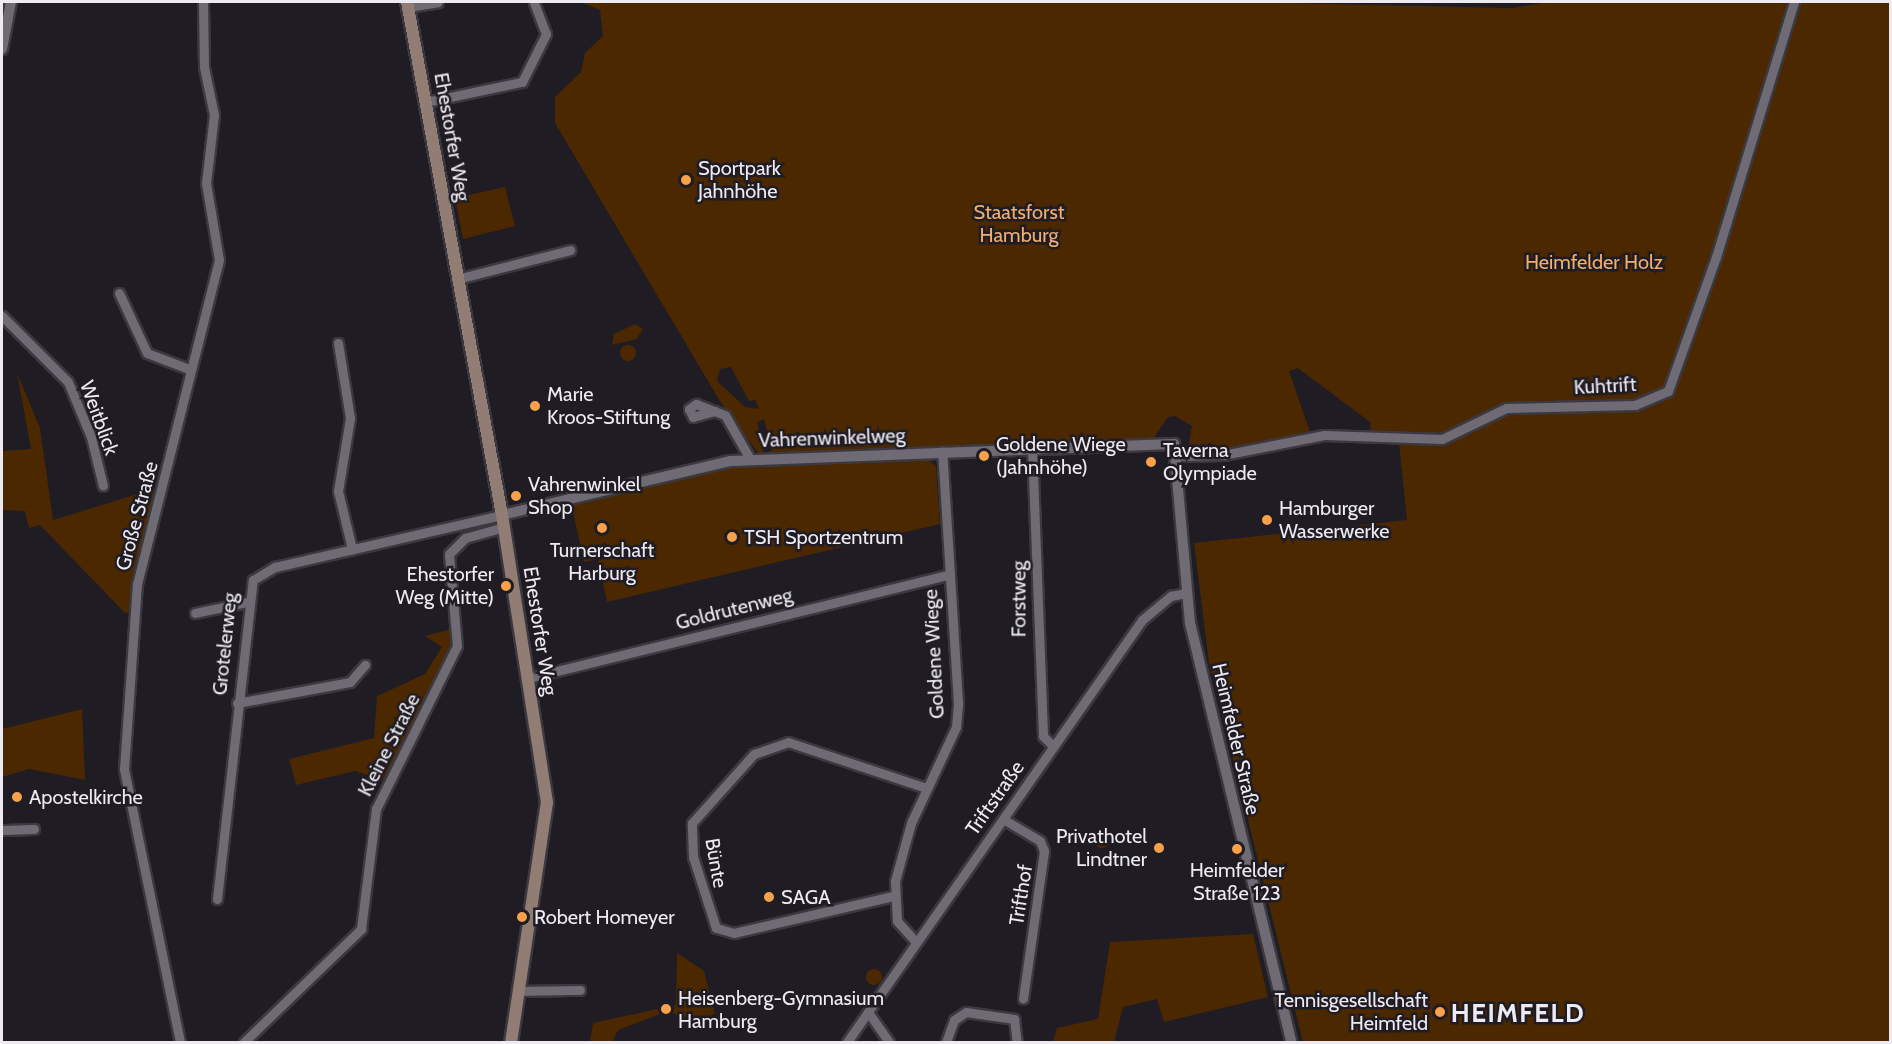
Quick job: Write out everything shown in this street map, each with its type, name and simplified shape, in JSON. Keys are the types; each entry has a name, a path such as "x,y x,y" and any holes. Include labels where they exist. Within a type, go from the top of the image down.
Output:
{"main road":[{"name":"Ehestorfer Weg","path":"408,4 503,521 548,821 511,1042"}],"street":[{"path":"2,49 11,2"},
{"name":"Große Straße","path":"180,1042 124,770 136,590 189,369 220,255 206,183 214,115 204,67 203,2"},
{"path":"408,4 438,2"},
{"path":"426,102 522,82 546,34 534,2"},
{"name":"Kuhtrift","path":"1176,456 1230,454 1324,435 1442,439 1506,408 1615,407 1666,392 1684,357 1794,2"},
{"path":"458,279 570,250"},
{"path":"119,293 147,353 189,369"},
{"name":"Weitblick","path":"2,316 68,382 91,436 103,486"},
{"path":"338,343 350,418 338,490 352,549"},
{"path":"715,411 728,417 750,459"},
{"name":"Heimfelder Straße","path":"1170,442 1176,456 1187,593 1291,1042"},
{"name":"Vahrenwinkelweg","path":"503,521 750,459 1170,442"},
{"name":"Forstweg","path":"1032,448 1043,736 1053,746"},
{"name":"Goldene Wiege","path":"916,942 899,926 893,896 906,838 956,727 942,452"},
{"name":"Grotelerweg","path":"217,899 249,587 260,573 352,549 503,521"},
{"name":"Kleine Straße","path":"244,1042 361,929 376,809 457,646 449,554 465,538 503,521"},
{"name":"Goldrutenweg","path":"528,678 948,575"},
{"name":"Triftstraße","path":"847,1042 1142,620 1171,596 1187,593"},
{"path":"195,613 247,602"},
{"path":"237,703 350,682 365,665"},
{"name":"Bünte","path":"893,896 734,933 716,928 693,857 692,823 754,754 788,742 927,788"},
{"name":"Trifthof","path":"1003,819 1040,841 1044,851 1023,999"},
{"path":"2,830 34,829"},
{"path":"520,991 580,990"},
{"path":"868,1012 889,1042"},
{"path":"946,1042 954,1020 966,1012 1014,1019 1017,1042"}],"green space":[{"name":"Heimfelder Holz","path":"581,2 1234,2 1512,8 1550,2 1890,2 1890,1042 1303,1042 1209,663 1194,543 1407,520 1398,434 1371,432 1370,422 1298,368 1289,371 1310,432 1227,450 1188,449 1192,426 1175,416 1168,417 1153,439 768,453 772,451 764,419 757,423 764,453 758,453 721,403 555,123 555,97 581,72 585,53 603,36 600,10","holes":["731,367 749,401 755,400 759,409 745,407 717,381 720,369"]},
{"path":"505,187 515,226 463,239 455,198"},
{"path":"635,324 643,329 637,339 612,345 614,334"},
{"path":"628,345 634,347 636,353 634,359 628,361 622,359 620,353 622,347"},
{"path":"17,373 40,428 53,520 164,486 135,612 125,613 40,525 29,528 25,511 2,510 2,451 31,449"},
{"name":"TSH Sportzentrum","path":"927,459 936,466 940,524 607,602 598,559 584,562 571,503 732,467"},
{"path":"452,621 457,646 389,781 355,771 296,785 289,759 374,738 377,696 425,674 442,647 425,636 448,630"},
{"path":"82,709 85,780 29,769 2,777 2,729"},
{"path":"1102,832 1108,834 1110,840 1108,846 1102,848 1096,846 1094,840 1096,834"},
{"path":"1253,934 1268,997 1164,1022 1157,999 1123,1007 1114,1042 1053,1042 1057,1028 1098,1019 1110,942"},
{"path":"677,953 704,971 715,1014 691,1021 668,1011 618,1030 612,1042 590,1042 593,1023 676,1005"},
{"path":"874,969 882,977 874,985 866,977"}],"place":[{"name":"Sportpark Jahnhöhe","path":"686,180"},
{"name":"Marie Kroos-Stiftung","path":"535,406"},
{"name":"Goldene Wiege (Jahnhöhe)","path":"984,456"},
{"name":"Taverna Olympiade","path":"1151,462"},
{"name":"Vahrenwinkel Shop","path":"516,496"},
{"name":"Hamburger Wasserwerke","path":"1267,520"},
{"name":"Turnerschaft Harburg","path":"602,528"},
{"name":"TSH Sportzentrum","path":"732,537"},
{"name":"Ehestorfer Weg (Mitte)","path":"506,586"},
{"name":"Apostelkirche","path":"17,797"},
{"name":"Privathotel Lindtner","path":"1159,848"},
{"name":"Heimfelder Straße 123","path":"1237,849"},
{"name":"SAGA","path":"769,897"},
{"name":"Robert Homeyer","path":"522,917"},
{"name":"Heisenberg-Gymnasium Hamburg","path":"666,1009"},
{"name":"Tennisgesellschaft Heimfeld","path":"1440,1012"}],"district":[{"name":"HEIMFELD","path":"1518,1014"}],"park label":[{"name":"Staatsforst Hamburg","path":"1019,224"}]}
